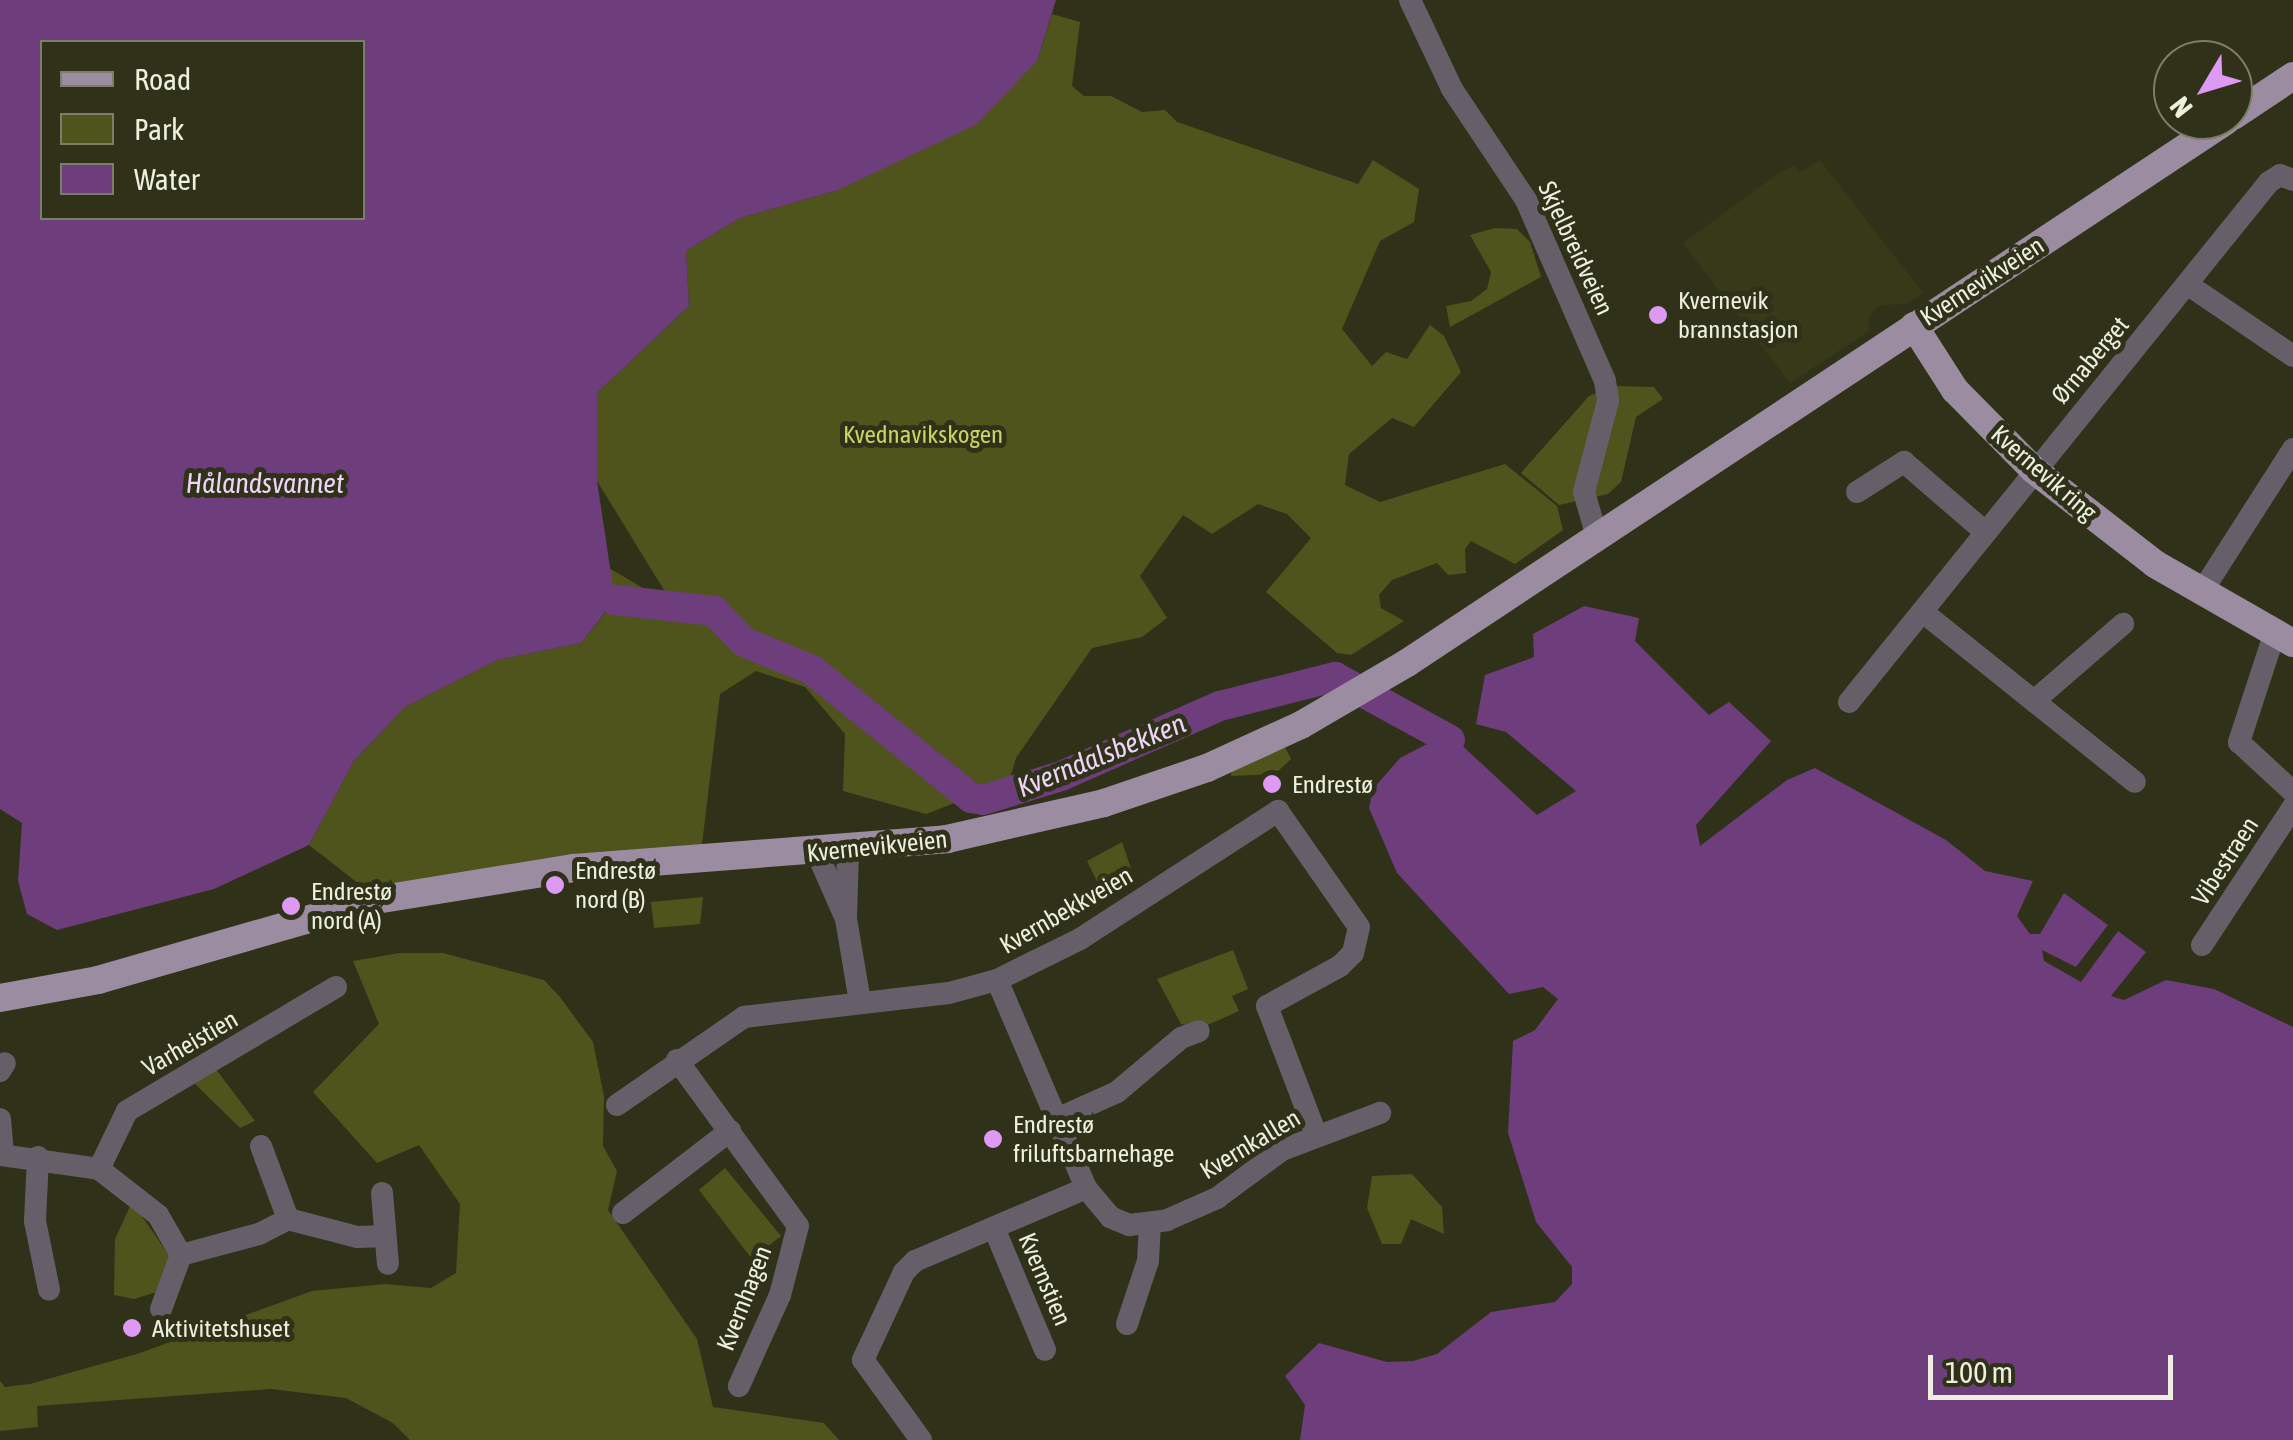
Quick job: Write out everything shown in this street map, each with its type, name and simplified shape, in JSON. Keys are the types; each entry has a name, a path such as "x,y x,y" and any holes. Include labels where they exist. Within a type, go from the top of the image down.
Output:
{"main road":[{"path":"2253,103 2293,76"},
{"name":"Kvernevikveien","path":"0,1013 320,914 514,875 818,854 1003,829 1207,768 1357,695 2196,140"},
{"name":"Kvernevik ring","path":"1914,326 1956,390 2034,470 2201,593 2284,639"},
{"name":"Kvernevikveien","path":"0,998 98,980"}],"street":[{"name":"Skjelbreidveien","path":"1410,0 1452,89 1526,200 1606,381 1608,401 1584,492 1596,538"},
{"name":"Ørnaberget","path":"1849,702 2256,199 2276,176 2293,180"},
{"path":"2187,284 2293,356"},
{"path":"2201,593 2293,448"},
{"path":"1857,492 1904,462 1985,532"},
{"path":"1924,613 2135,782"},
{"path":"2034,701 2123,624"},
{"path":"2284,639 2239,742 2293,792"},
{"name":"Vibestraen","path":"2202,944 2293,806"},
{"name":"Kvernbekkveien","path":"617,1105 744,1017 950,993 997,980 1080,938 1278,811 1358,926 1353,952 1340,966 1267,1006 1316,1134"},
{"path":"848,851 846,920 860,1002"},
{"path":"818,854 846,920"},
{"path":"997,980 1086,1188 1110,1217 1150,1227 1148,1260 1126,1324"},
{"name":"Varheistien","path":"98,1169 127,1111 336,988"},
{"path":"1059,1118 1117,1092 1181,1038 1199,1031"},
{"name":"Kvernhagen","path":"677,1060 798,1226 780,1295 739,1386"},
{"name":"Kvernkallen","path":"1150,1227 1217,1198 1273,1156 1316,1134 1380,1113"},
{"path":"0,1119 2,1155 38,1157 98,1169 158,1214 181,1254 161,1309"},
{"path":"623,1213 730,1131"},
{"path":"260,1146 288,1219"},
{"path":"38,1157 35,1221 49,1290"},
{"name":"Kvernstien","path":"922,1440 863,1360 890,1298 915,1261 1086,1188"},
{"path":"382,1192 381,1236 388,1264"},
{"path":"181,1254 230,1244 288,1219 357,1237 381,1236"},
{"name":"Kvernstien","path":"994,1228 1045,1350"}],"shaded area":[{"path":"1820,160 1923,293 1907,304 1881,305 1869,315 1869,331 1790,383 1683,243 1779,173 1795,165 1800,173"}],"green space":[{"name":"Kvednavikskogen","path":"1052,14 1080,22 1072,86 1084,96 1111,96 1142,112 1165,110 1177,122 1358,184 1373,160 1419,189 1414,222 1380,241 1342,329 1372,366 1386,352 1407,359 1430,325 1444,336 1461,372 1414,427 1392,418 1349,454 1345,485 1380,502 1505,464 1557,506 1563,530 1515,564 1471,541 1465,549 1466,573 1448,575 1437,563 1392,580 1379,595 1381,608 1404,621 1351,655 1337,653 1266,592 1311,538 1287,514 1258,504 1212,534 1183,515 1140,576 1167,618 1142,637 1092,648 1016,758 1009,782 964,789 830,682 707,605 672,603 597,481 597,393 689,306 686,251 740,218 838,190 1037,61"},
{"path":"1495,228 1517,229 1530,242 1541,277 1450,327 1446,306 1471,301 1487,289 1491,272 1470,235"},
{"path":"1615,386 1654,387 1663,399 1636,417 1621,482 1608,494 1559,505 1521,473 1589,396"},
{"path":"609,568 682,611 717,619 730,641 809,677 965,799 926,814 843,791 845,734 805,687 756,671 720,694 701,853 368,891 309,845 354,761 405,707 497,660 581,643 615,601"},
{"path":"1285,747 1291,759 1275,774 1231,776 1232,769"},
{"path":"1122,842 1136,883 1107,901 1087,861"},
{"path":"703,897 700,924 654,928 651,902"},
{"path":"1233,950 1248,989 1232,996 1239,1011 1203,1027 1181,1024 1157,979"},
{"path":"400,953 443,953 544,980 560,997 593,1042 604,1096 603,1146 617,1171 608,1210 697,1339 713,1407 824,1423 839,1440 410,1440 393,1423 346,1398 271,1389 37,1406 38,1427 0,1431 0,1381 5,1387 30,1384 137,1354 312,1291 385,1284 431,1288 456,1273 460,1204 419,1145 377,1163 313,1092 379,1024 353,961"},
{"path":"212,1064 255,1121 240,1128 188,1077"},
{"path":"725,1168 781,1236 752,1259 699,1190"},
{"path":"1412,1174 1442,1207 1444,1234 1411,1219 1401,1244 1382,1244 1367,1208 1372,1176"},
{"path":"132,1202 173,1261 157,1292 134,1299 114,1295 115,1239"}],"water":[{"name":"Hålandsvannet","path":"0,0 1056,0 1037,61 977,124 838,190 740,218 686,251 689,306 597,393 597,481 615,600 581,643 497,660 405,707 354,761 309,845 214,889 57,930 27,914 18,881 22,823 0,809"},
{"path":"1584,606 1639,618 1635,641 1709,715 1729,702 1771,741 1696,825 1700,846 1787,780 1815,768 1946,840 1985,871 2033,881 2017,916 2030,934 2040,934 2064,893 2108,925 2076,967 2042,950 2044,961 2081,982 2118,931 2146,952 2111,996 2124,1000 2166,980 2214,989 2293,1027 2293,1440 1300,1440 1305,1405 1285,1376 1319,1343 1387,1362 1413,1361 1437,1354 1491,1312 1555,1302 1572,1284 1572,1267 1536,1222 1508,1133 1513,1041 1535,1030 1558,999 1543,987 1509,994 1397,873 1369,808 1373,789 1400,758 1429,743 1446,750 1454,738 1537,815 1576,791 1506,732 1476,724 1485,675 1534,657 1533,634"}],"waterway":[{"name":"Kverndalsbekken","path":"615,600 714,611 744,642 812,670 971,798 983,800 1061,776 1220,706 1335,677 1450,740"}],"place":[{"name":"Kvernevik brannstasjon","path":"1658,315"},
{"name":"Endrestø","path":"1272,784"},
{"name":"Endrestø nord (B)","path":"555,885"},
{"name":"Endrestø nord (A)","path":"291,906"},
{"name":"Endrestø friluftsbarnehage","path":"993,1139"},
{"name":"Aktivitetshuset","path":"132,1328"}]}
